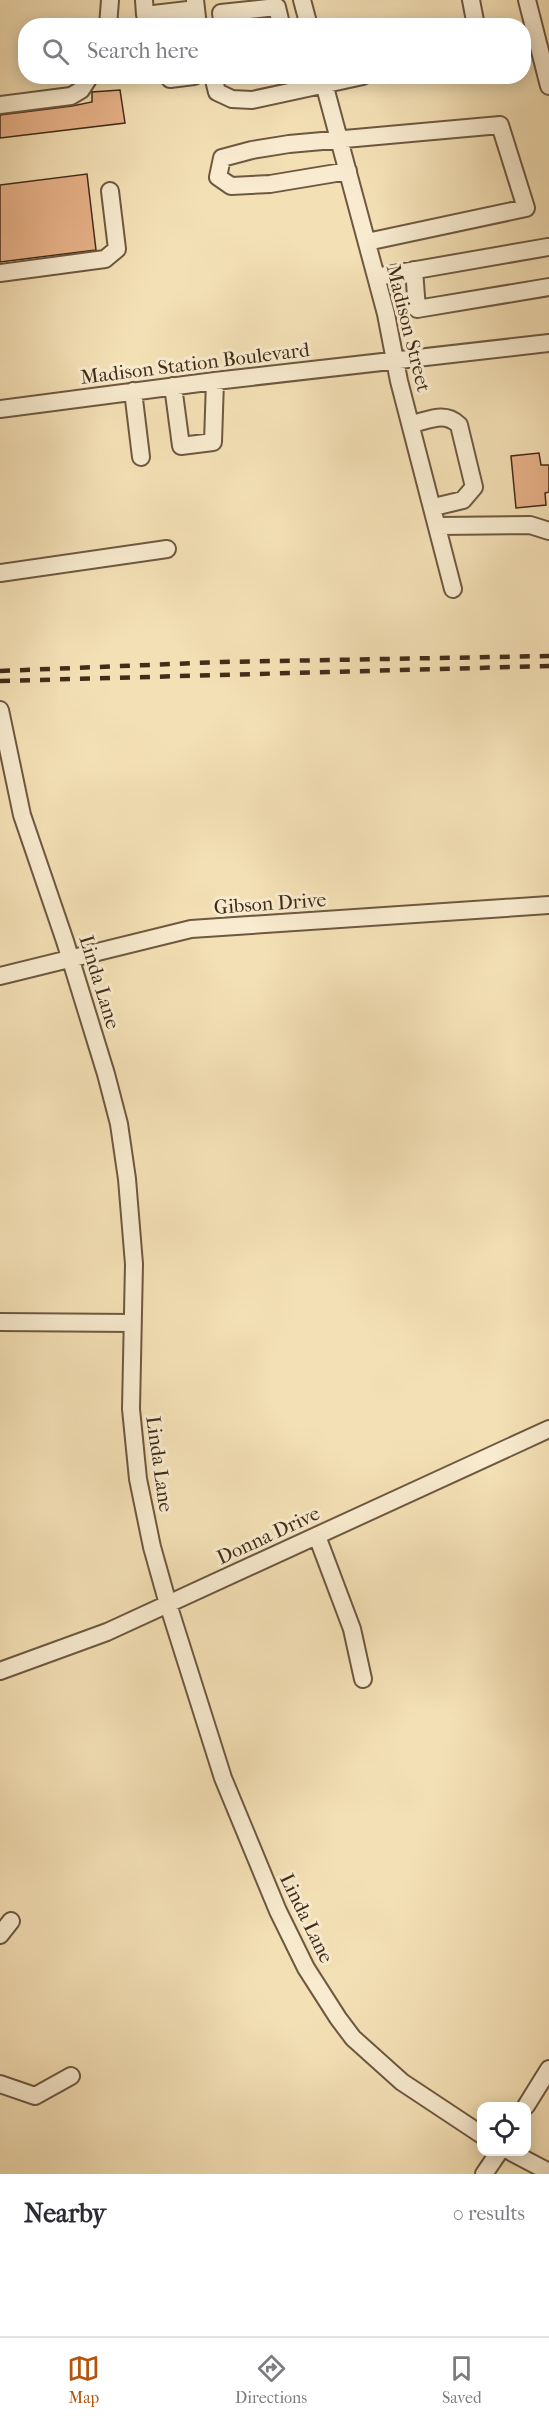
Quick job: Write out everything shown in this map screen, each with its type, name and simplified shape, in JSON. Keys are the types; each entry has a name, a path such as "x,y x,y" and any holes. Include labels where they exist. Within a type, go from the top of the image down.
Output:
{"street":[{"path":"109,18 110,0"},
{"path":"144,0 146,15 196,11"},
{"path":"471,0 474,18"},
{"path":"526,0 531,18"},
{"path":"222,18 221,13 277,7 281,18"},
{"path":"290,18 305,12"},
{"path":"531,19 549,86"},
{"path":"0,105 71,96 81,90 85,84"},
{"path":"215,84 217,92 232,99 252,100 295,84"},
{"name":"Madison Street","path":"324,84 376,277 453,589"},
{"path":"348,171 270,184 231,186 218,177 222,158 252,150 500,125 526,208 367,242"},
{"path":"0,273 105,259 117,249 110,191"},
{"path":"376,277 549,249"},
{"path":"414,270 417,309 549,287"},
{"name":"Madison Station Boulevard","path":"0,409 173,386 549,343"},
{"path":"173,386 181,446 213,442 215,381"},
{"path":"133,391 141,457"},
{"path":"412,424 444,417 452,418 459,425 474,488 463,500 434,507"},
{"path":"438,526 530,525 549,531"},
{"path":"0,573 167,549"},
{"name":"Linda Lane","path":"0,710 7,781 22,814 70,957 119,1124 132,1232 131,1410 138,1479 152,1546 168,1604 223,1778 278,1911 306,1968 348,2031 378,2062 477,2132"},
{"name":"Gibson Drive","path":"0,976 191,929 549,906"},
{"path":"0,1322 132,1323"},
{"name":"Donna Drive","path":"0,1671 86,1640 168,1604 477,1460 549,1429"},
{"path":"317,1536 352,1629 363,1679"},
{"path":"0,1935 11,1921"},
{"path":"528,2102 549,2069"},
{"path":"0,2084 35,2096 71,2076"},
{"path":"484,2174 496,2156"},
{"path":"520,2156 549,2172"}],"building":[{"path":"120,90 125,123 0,138 0,115 92,102 92,92"},
{"path":"87,174 96,250 0,262 0,185"},
{"path":"539,453 541,465 549,465 549,492 545,493 546,505 516,508 511,456"}],"railway":[{"path":"0,671 221,662 549,656"},
{"path":"0,681 549,666"}]}
